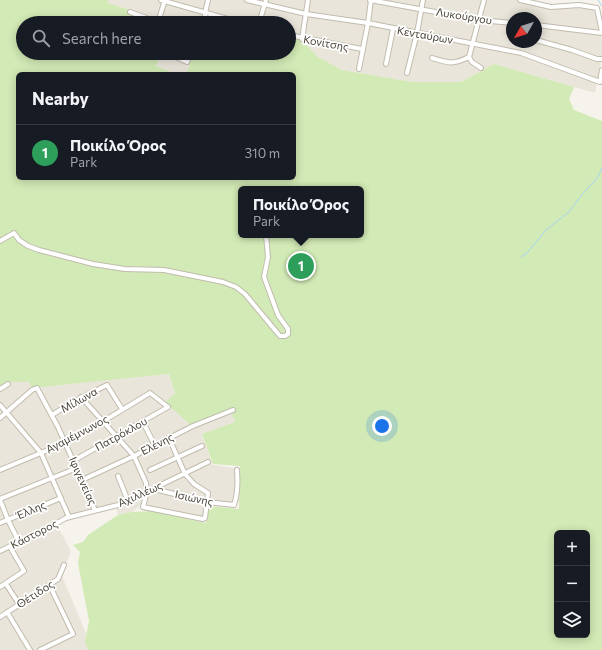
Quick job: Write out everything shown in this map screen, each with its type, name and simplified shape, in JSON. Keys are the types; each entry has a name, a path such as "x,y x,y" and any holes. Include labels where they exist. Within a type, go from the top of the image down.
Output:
{"street":[{"path":"161,16 164,0 216,16"},
{"path":"205,13 208,0"},
{"name":"Κενταύρων","path":"247,0 265,2 306,14 368,23 521,53 600,82 602,70"},
{"path":"302,39 308,0"},
{"path":"359,69 368,23 370,0"},
{"name":"Λυκούργου","path":"370,0 479,20 506,22"},
{"path":"407,74 417,33 422,0"},
{"path":"432,58 448,63 458,62 469,57 484,0"},
{"path":"521,0 551,7 579,4 597,8 600,11 602,33 542,27"},
{"path":"261,16 265,2"},
{"path":"130,12 141,16"},
{"path":"386,64 393,29"},
{"name":"Κονίτσης","path":"296,37 362,49"},
{"path":"542,42 597,59 602,59"},
{"path":"469,57 472,62 481,68"},
{"path":"0,241 14,233 28,246 93,264 125,269 164,270 223,282 236,287 245,294 280,336 285,336 288,334 288,329 278,315 264,277 268,257 266,238"},
{"path":"0,389 8,384"},
{"name":"Μίλωνα","path":"52,416 81,397 107,385 122,409"},
{"name":"Ιφιγενείας","path":"6,413 32,390 37,388 65,442 95,510"},
{"name":"Αγαμέμνωνος","path":"0,470 65,442 150,393 168,407"},
{"path":"81,397 134,456 146,483 147,491 143,507 203,519 205,518 208,493 194,484 184,474 169,438"},
{"path":"0,406 41,453 69,517"},
{"name":"Πατρόκλου","path":"73,461 168,407"},
{"name":"Ελένης","path":"82,480 155,446 193,426 233,410"},
{"path":"0,418 6,413"},
{"path":"143,422 155,446"},
{"path":"150,470 202,446"},
{"name":"Αχιλλέως","path":"69,517 118,505 208,462"},
{"path":"19,542 0,500 77,468"},
{"name":"Ισιώνης","path":"154,489 207,502 234,505 236,500 237,470"},
{"path":"118,476 128,501"},
{"name":"Έλλης","path":"0,523 61,498"},
{"name":"Κάστορος","path":"0,551 69,517"},
{"path":"0,587 24,572 10,547"},
{"name":"Θέτιδος","path":"0,617 50,586 58,579 64,565"},
{"path":"6,584 19,604"},
{"path":"40,650 73,634 50,586"},
{"path":"7,612 30,650"}],"shaded area":[{"path":"108,0 519,0 519,2 545,8 578,8 595,10 602,39 602,58 595,93 494,64 461,82 412,82 342,70 318,57 302,40 296,39 296,16 141,16 108,3"},
{"path":"159,60 189,60 188,63 190,65 187,72 172,72 156,66"},
{"path":"169,374 175,394 165,402 231,413 235,422 202,435 213,465 236,468 235,490 232,503 205,500 203,517 141,505 132,512 118,515 116,507 68,520 57,525 71,551 62,576 93,650 0,650 0,388 7,382 30,382 32,388"}],"green space":[{"path":"0,0 108,0 108,3 149,16 16,16 16,60 159,60 156,66 172,72 16,72 16,180 296,180 296,72 187,72 190,65 187,63 188,60 296,60 296,39 302,40 318,57 342,70 412,82 461,82 494,64 574,87 569,99 574,110 602,121 602,650 88,650 85,641 89,621 78,563 80,552 73,545 83,542 88,535 118,515 132,512 153,511 206,523 209,506 239,509 240,466 213,464 202,434 235,422 231,413 193,427 165,402 175,394 169,374 32,388 29,382 7,382 0,388"}],"waterway":[{"path":"598,0 602,6"},
{"path":"521,257 527,253 546,230 569,212 598,177 602,168"}],"place":[{"name":"Ποικίλο Όρος","path":"301,266"}]}
